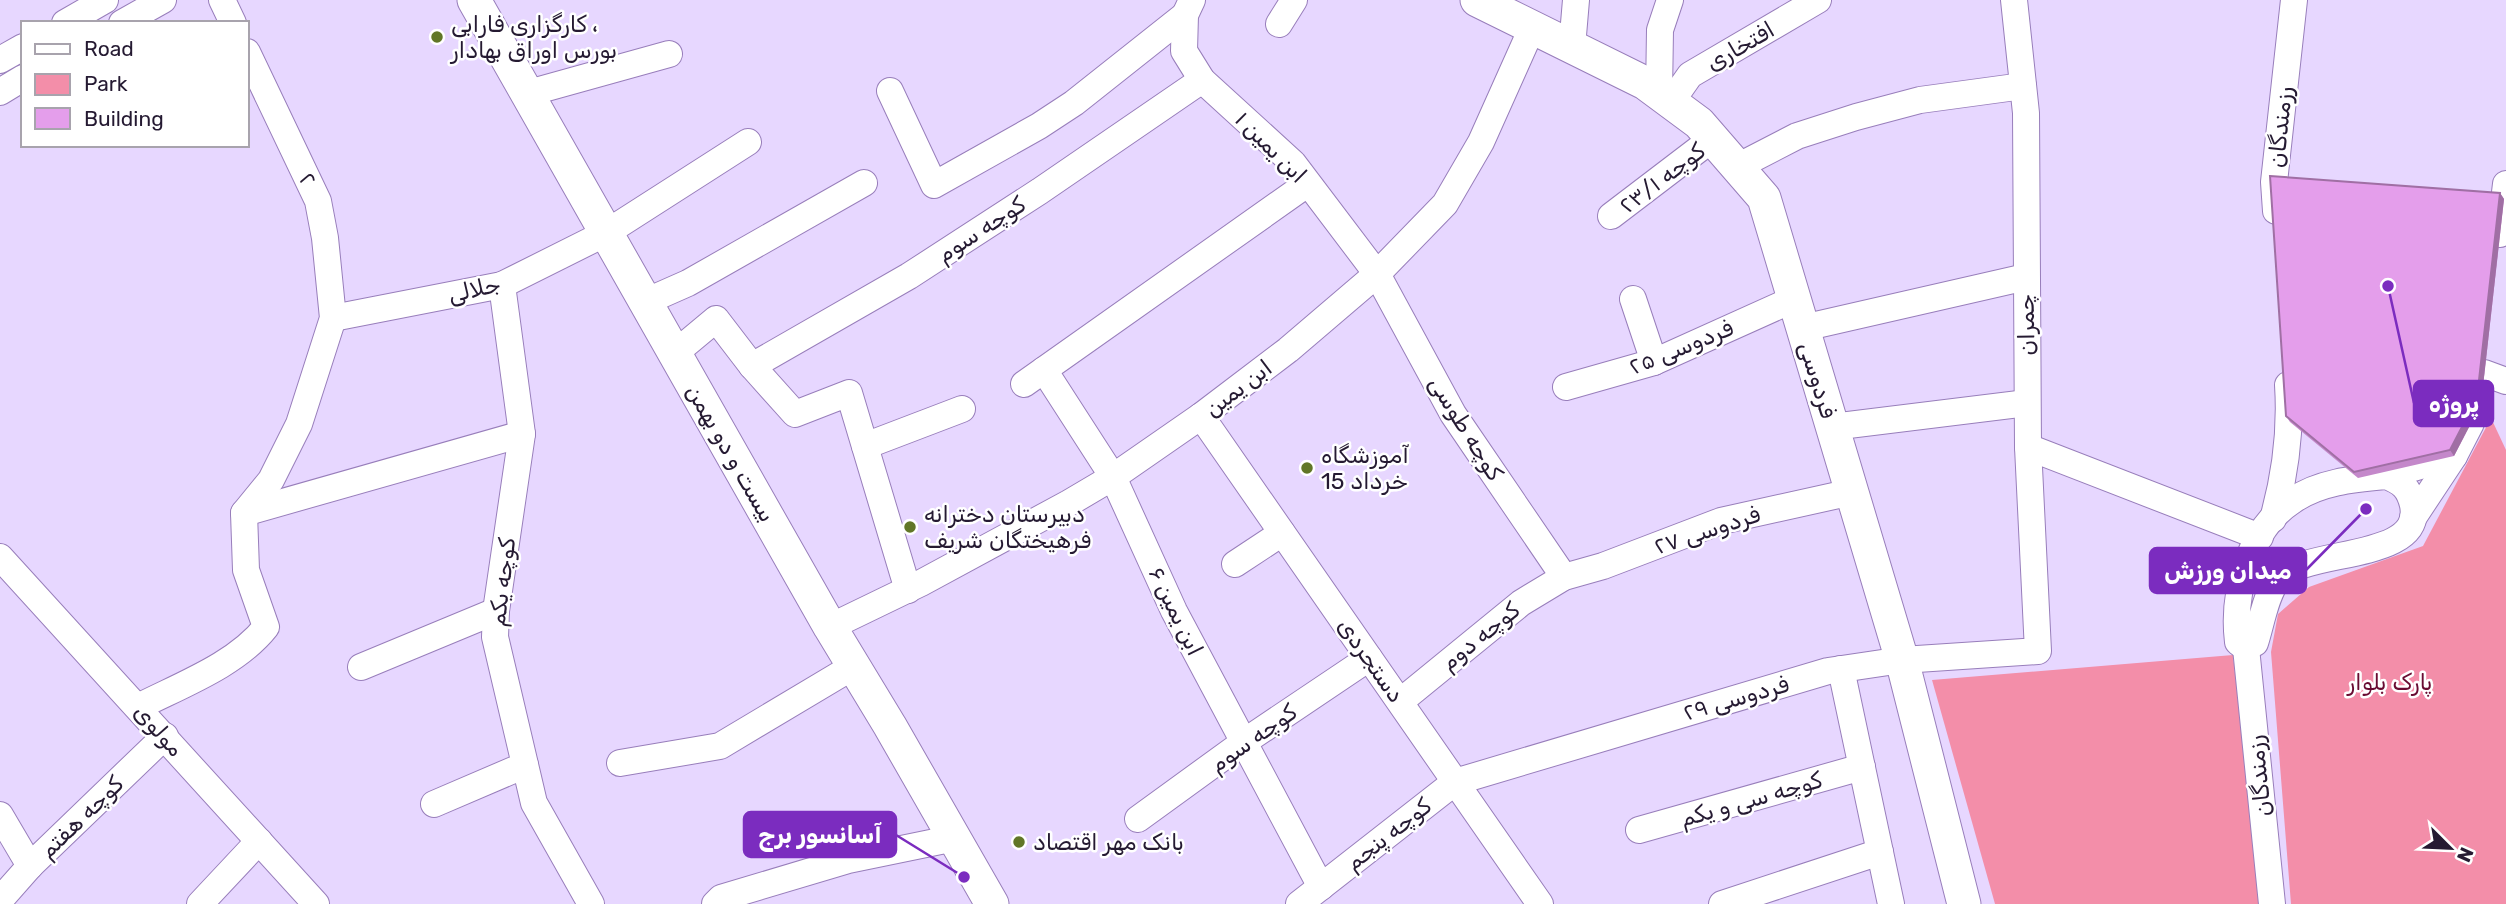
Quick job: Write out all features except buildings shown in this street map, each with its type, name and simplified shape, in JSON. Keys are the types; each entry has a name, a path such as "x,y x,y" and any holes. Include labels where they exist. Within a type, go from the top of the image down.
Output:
{"main road":[{"name":"بیست و دو بهمن","path":"474,0 830,627 992,904"},
{"name":"فردوسی","path":"1478,0 1645,83 1699,123 1764,198 1902,660 1964,904"}],"street":[{"path":"68,21 105,0"},
{"path":"126,21 163,0"},
{"path":"222,0 232,21"},
{"path":"1279,24 1294,0"},
{"path":"1572,47 1576,0"},
{"path":"1665,98 1660,30 1670,0"},
{"name":"افتخاری","path":"1665,98 1690,75 1818,0"},
{"name":"چمران","path":"2014,0 2026,113 2027,403 2038,651"},
{"name":"رزمندگان","path":"2278,236 2274,182 2294,0"},
{"path":"890,92 934,185 1039,126 1074,103 1183,5"},
{"name":"ابن یمین ۱","path":"1183,5 1184,51 1202,80 1293,163 1377,274"},
{"name":"ابن یمین","path":"830,627 908,590 1113,477 1201,416 1288,350 1377,274 1445,204 1480,142 1532,28"},
{"path":"0,60 21,48"},
{"name":"۲","path":"248,54 318,201 325,237 332,318"},
{"path":"525,94 669,54"},
{"path":"0,92 21,79"},
{"name":"کوچه سوم","path":"752,366 909,276 1040,191 1202,80"},
{"path":"1737,167 1797,136 1856,117 1920,100 2024,86"},
{"name":"کوچه ۲۳/۱","path":"1611,216 1712,139"},
{"name":"جلالی","path":"332,318 502,285 606,233 748,142"},
{"path":"2274,182 2301,184"},
{"path":"645,302 700,276 864,183"},
{"name":"ابن یمین ۶","path":"1244,742 1174,611 1113,477 1034,377 1307,184"},
{"path":"2477,197 2505,191 2497,264"},
{"name":"کوچه طوسی","path":"1377,274 1453,414 1564,577"},
{"name":"فردوسی ۲۵","path":"1566,387 1654,362 1798,314 2026,277"},
{"name":"کوچه یکم","path":"502,285 522,434 496,611 495,636 534,803 591,904"},
{"path":"1633,299 1654,362"},
{"path":"138,707 204,674 254,642 266,627 246,570 244,513 271,480 299,424 332,318"},
{"path":"674,354 716,319 752,366 795,414 849,393 908,590"},
{"path":"2266,528 2279,497 2300,430 2286,356"},
{"path":"2246,648 2255,643 2266,604 2278,579 2291,568 2315,560 2370,551 2390,543 2406,531 2454,456 2488,380"},
{"path":"1832,427 2027,403"},
{"path":"865,446 962,409"},
{"name":"دستجردی","path":"1201,416 1541,904"},
{"path":"244,513 522,434"},
{"path":"2028,446 2266,528"},
{"path":"2386,477 2454,456"},
{"path":"2266,528 2290,502 2348,470 2400,482 2410,492 2413,518"},
{"name":"فردوسی ۲۷","path":"1564,577 1603,566 1721,521 1852,492"},
{"name":"رزمندگان","path":"2266,528 2240,587 2236,629 2238,642 2246,648 2272,904"},
{"path":"1235,564 1282,533"},
{"name":"مولوی","path":"0,557 316,904"},
{"name":"کوچه دوم","path":"1401,701 1521,603 1564,577"},
{"path":"361,667 496,611"},
{"name":"فردوسی ۲۹","path":"1455,782 1841,669 1902,660 2038,651"},
{"name":"کوچه سوم","path":"1138,820 1244,742 1368,657"},
{"path":"620,763 720,746 854,666"},
{"path":"1841,669 1891,904"},
{"name":"کوچه هفتم","path":"0,900 30,866 165,736"},
{"path":"1244,742 1321,887"},
{"path":"433,804 525,765"},
{"name":"کوچه سی و یکم","path":"1639,830 1862,767"},
{"name":"کوچه پنجم","path":"1299,904 1455,782"},
{"path":"0,816 30,866"},
{"path":"715,904 720,898 848,860 955,838"},
{"path":"200,904 259,841"},
{"path":"1722,904 1880,852"}],"green space":[{"name":"پارک بلوار","path":"2491,418 2506,450 2506,904 2291,904 2271,652 2278,614 2309,587 2423,546"},
{"path":"2233,655 2260,904 1995,904 1932,680"}],"place":[{"name":"کارگزاری فارابی ، بورس اوراق بهادار","path":"437,37"},
{"name":"پروژه","path":"2388,286"},
{"name":"آموزشگاه 15 خرداد","path":"1307,468"},
{"name":"میدان ورزش","path":"2366,509"},
{"name":"دبیرستان دخترانه فرهیختگان شریف","path":"910,527"},
{"name":"بانک مهر اقتصاد","path":"1019,842"},
{"name":"آسانسور برج","path":"964,877"}]}
